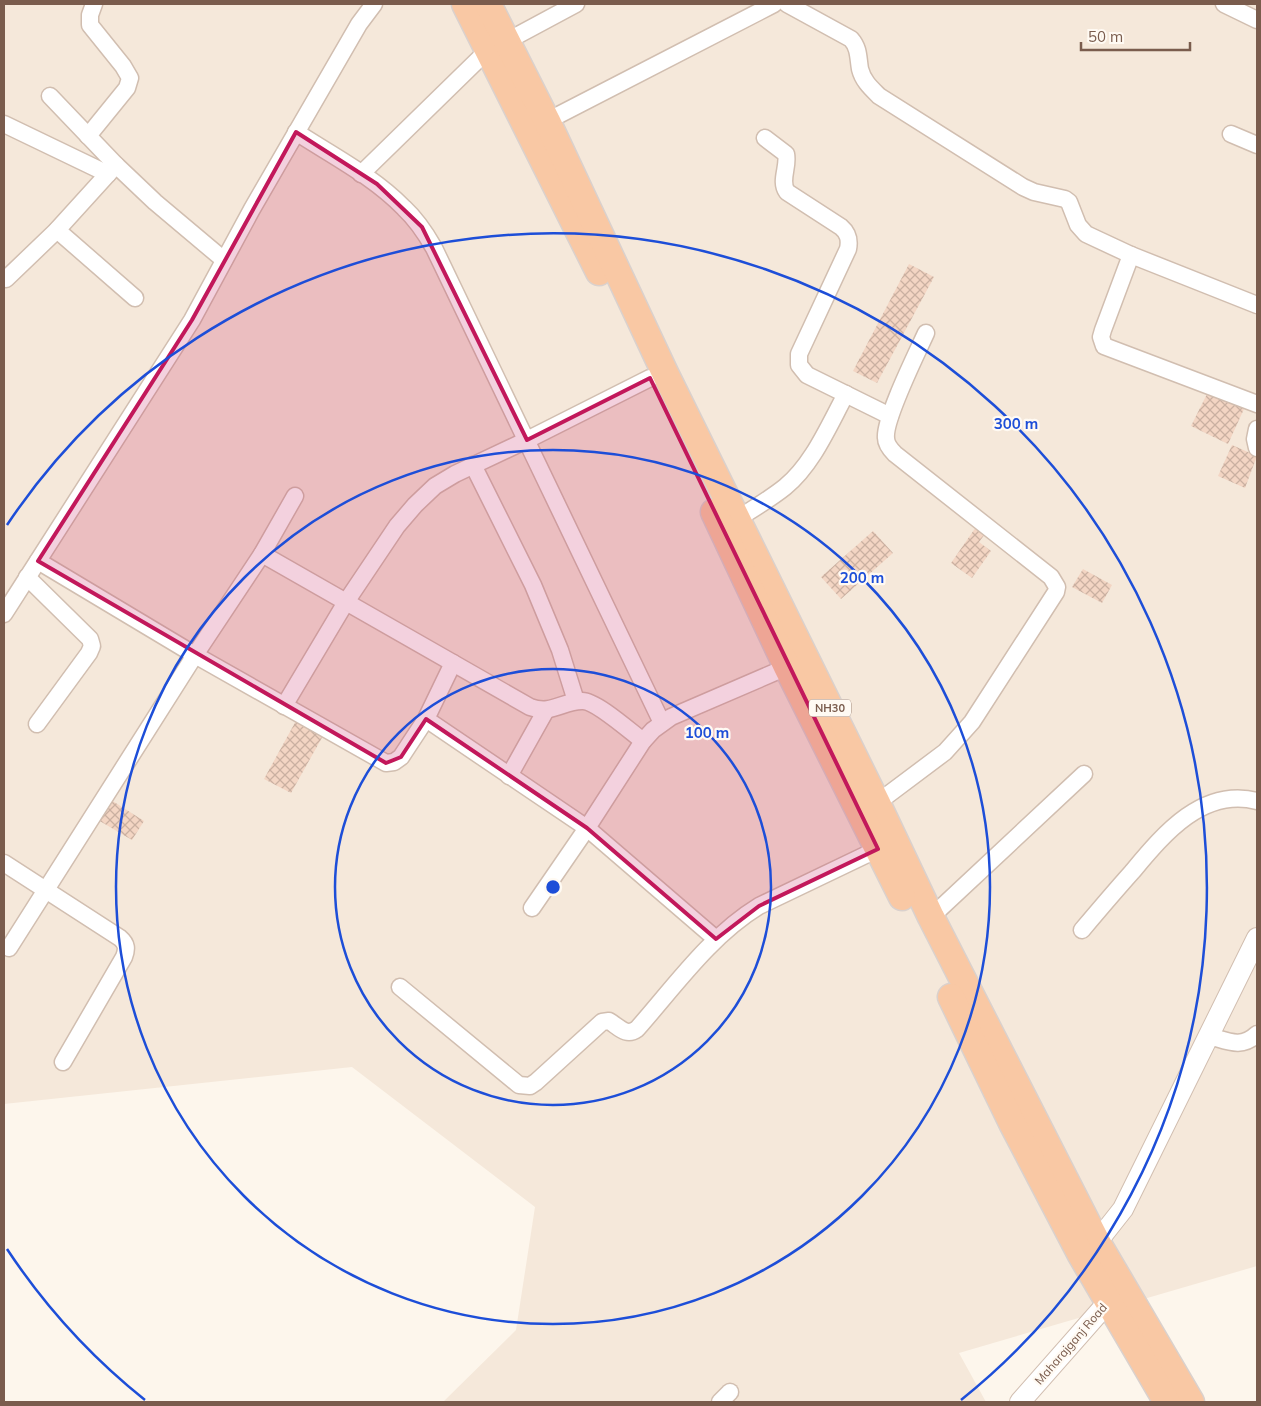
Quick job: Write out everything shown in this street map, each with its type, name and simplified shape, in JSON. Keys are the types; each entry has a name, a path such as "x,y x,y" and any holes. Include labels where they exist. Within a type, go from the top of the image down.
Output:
{"highway":[{"name":"NH30","path":"465,4 497,45 547,121 665,373 877,803 1089,1249"},
{"name":"NH30","path":"488,4 497,45 650,378 787,667 1012,1123 1117,1295 1191,1402"},
{"name":"NH30","path":"1117,1295 1167,1402"}],"street":[{"path":"88,136 127,88 130,78 123,66 90,25 90,15 94,4"},
{"path":"4,614 192,320 296,132 359,24 374,4"},
{"path":"361,174 497,45 576,4"},
{"path":"547,121 774,4"},
{"path":"787,4 851,38 858,50 860,70 864,79 879,96 1023,187 1070,202 1081,230 1086,234 1131,256 1257,305"},
{"path":"1224,4 1257,20"},
{"path":"50,96 88,136 112,169"},
{"path":"4,124 112,169 155,202 224,260"},
{"path":"296,132 377,184 404,207 422,227 434,248 662,722"},
{"path":"1231,134 1257,146"},
{"path":"765,138 786,154 788,163 784,186 787,192 842,227 848,235 848,249 799,354 801,370 807,375 890,416"},
{"path":"6,279 56,230 112,169"},
{"path":"56,230 135,298"},
{"path":"1131,256 1103,330 1101,337 1104,346 1257,404"},
{"path":"877,803 944,752 972,722 1054,598 1057,586 1051,576 895,454 889,447 886,439 890,416 926,333"},
{"path":"284,706 346,602 397,526 435,486 650,378"},
{"path":"737,519 786,486 799,472 818,444 846,394"},
{"path":"1257,428 1255,439 1257,448"},
{"path":"473,466 533,585 560,650 576,701"},
{"path":"9,948 195,655 262,554 295,496"},
{"path":"262,554 530,707 546,710 576,701 588,701 643,741"},
{"path":"38,560 195,655 386,762 394,762 401,757 426,719 453,663"},
{"path":"27,577 90,639 92,646 89,653 37,724"},
{"path":"532,908 587,828 643,741 662,722 690,708 787,667"},
{"path":"509,776 546,710"},
{"path":"426,719 587,828 716,939"},
{"path":"931,917 1084,774"},
{"path":"1082,930 1177,822 1198,808 1214,802 1232,798 1257,800"},
{"path":"400,987 519,1085 530,1086 602,1022 609,1021 630,1033 637,1029 716,939 744,915 878,849"},
{"path":"4,863 125,942 124,957 63,1062"},
{"path":"1089,1249 1123,1209 1257,938"},
{"path":"1209,1036 1240,1044 1250,1040 1257,1034"},
{"name":"Maharajganj Road","path":"1020,1402 1117,1295"}],"highlighted area":[{"path":"296,132 377,184 422,227 527,440 650,378 878,849 759,906 716,939 587,828 426,719 401,757 386,763 38,561 192,320"}],"shaded area":[{"path":"4,4 1257,4 1257,1266 959,1353 986,1402 443,1402 516,1330 535,1207 352,1067 4,1104"}],"building":[{"path":"909,264 934,277 877,383 853,371"},
{"path":"1208,392 1244,409 1228,444 1191,426"},
{"path":"1232,445 1257,456 1245,488 1218,476"},
{"path":"976,527 985,534 979,542 991,551 972,578 951,563"},
{"path":"873,531 893,553 841,599 821,577"},
{"path":"1083,569 1112,585 1102,603 1072,587"},
{"path":"297,719 324,734 291,793 264,779"},
{"path":"111,800 144,821 132,840 98,820"}]}
